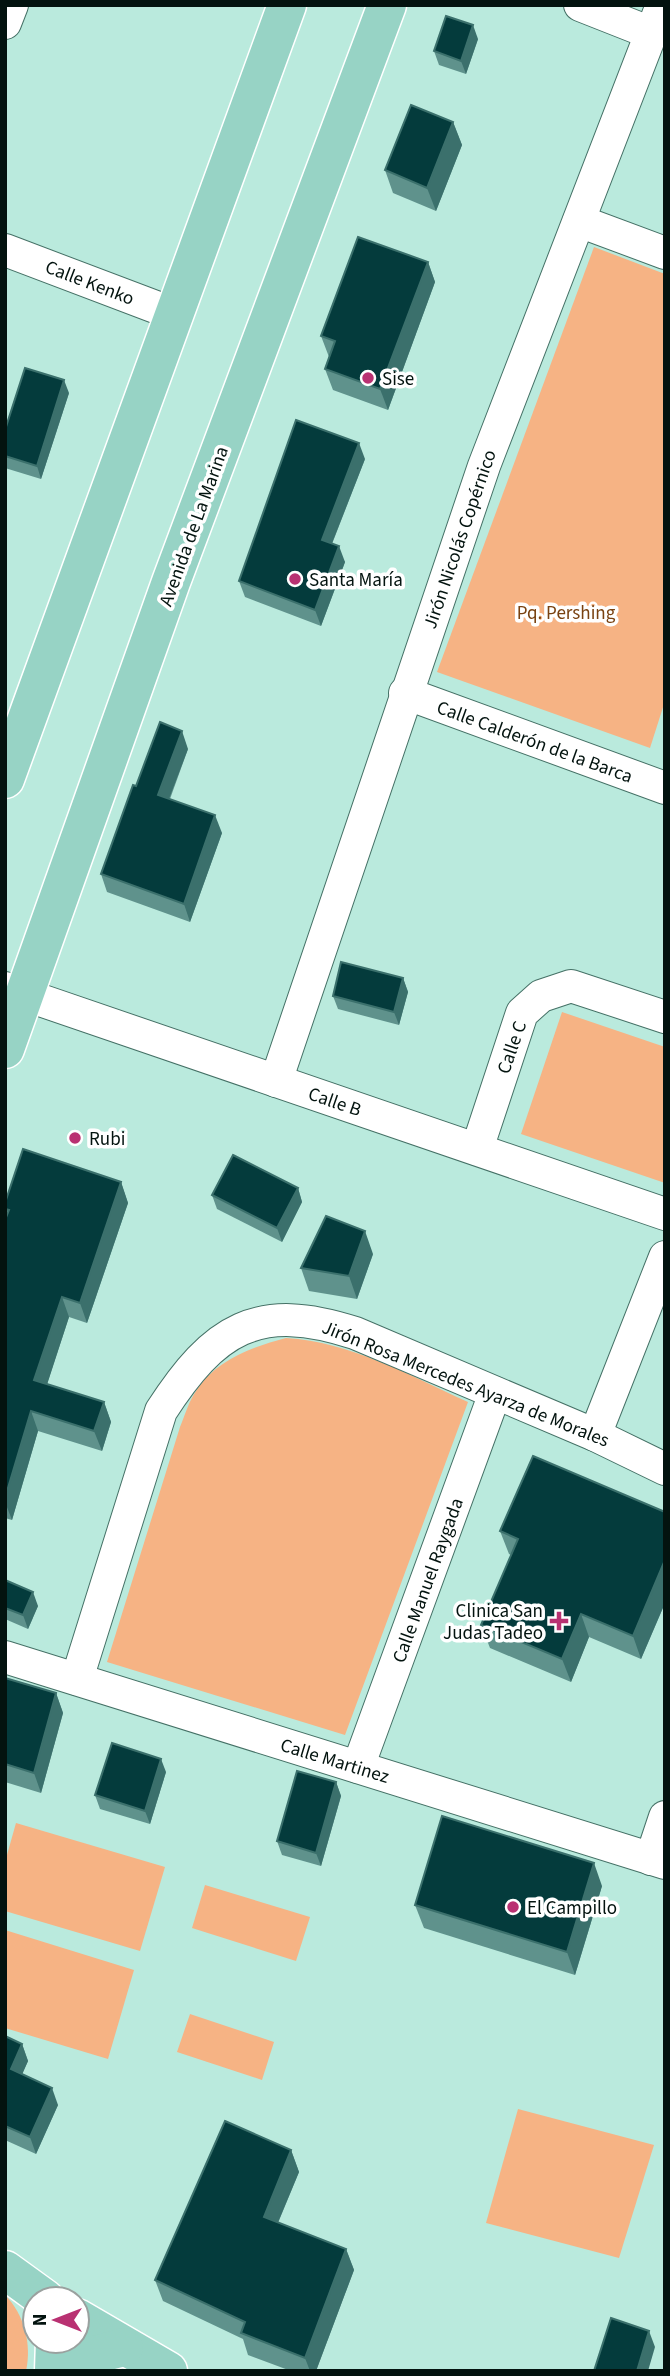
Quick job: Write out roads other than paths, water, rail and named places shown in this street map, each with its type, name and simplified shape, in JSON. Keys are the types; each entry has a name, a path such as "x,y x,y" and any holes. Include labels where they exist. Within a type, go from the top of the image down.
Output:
{"main road":[{"path":"5,779 287,5"},
{"name":"Avenida de La Marina","path":"5,1049 14,991 171,582 387,5"},
{"path":"5,2270 26,2285"},
{"path":"91,2327 168,2371"},
{"path":"78,2371 94,2355 124,2347"}],"street":[{"path":"5,23 12,5"},
{"path":"580,5 657,19"},
{"name":"Jirón Nicolás Copérnico","path":"276,1081 405,693 484,466 657,19"},
{"path":"579,221 665,253"},
{"name":"Calle Kenko","path":"5,250 174,314"},
{"name":"Calle Calderón de la Barca","path":"405,693 665,788"},
{"name":"Calle C","path":"477,1149 522,1013 541,996 570,986 665,1017"},
{"name":"Calle B","path":"14,991 665,1214"},
{"path":"595,1435 665,1257"},
{"name":"Jirón Rosa Mercedes Ayarza de Morales","path":"77,1679 161,1411 181,1380 209,1348 240,1328 283,1318 319,1321 355,1333 595,1435 665,1469"},
{"name":"Calle Manuel Raygada","path":"358,1767 495,1393"},
{"name":"Calle Martinez","path":"5,1657 658,1861"},
{"path":"658,1861 665,1817"}],"place":[{"name":"Sise","path":"368,378"},
{"name":"Santa María","path":"295,579"},
{"name":"Rubi","path":"75,1138"},
{"name":"Clinica San Judas Tadeo","path":"559,1621"},
{"name":"El Campillo","path":"513,1907"}],"park label":[{"name":"Pq. Pershing","path":"566,612"}]}
